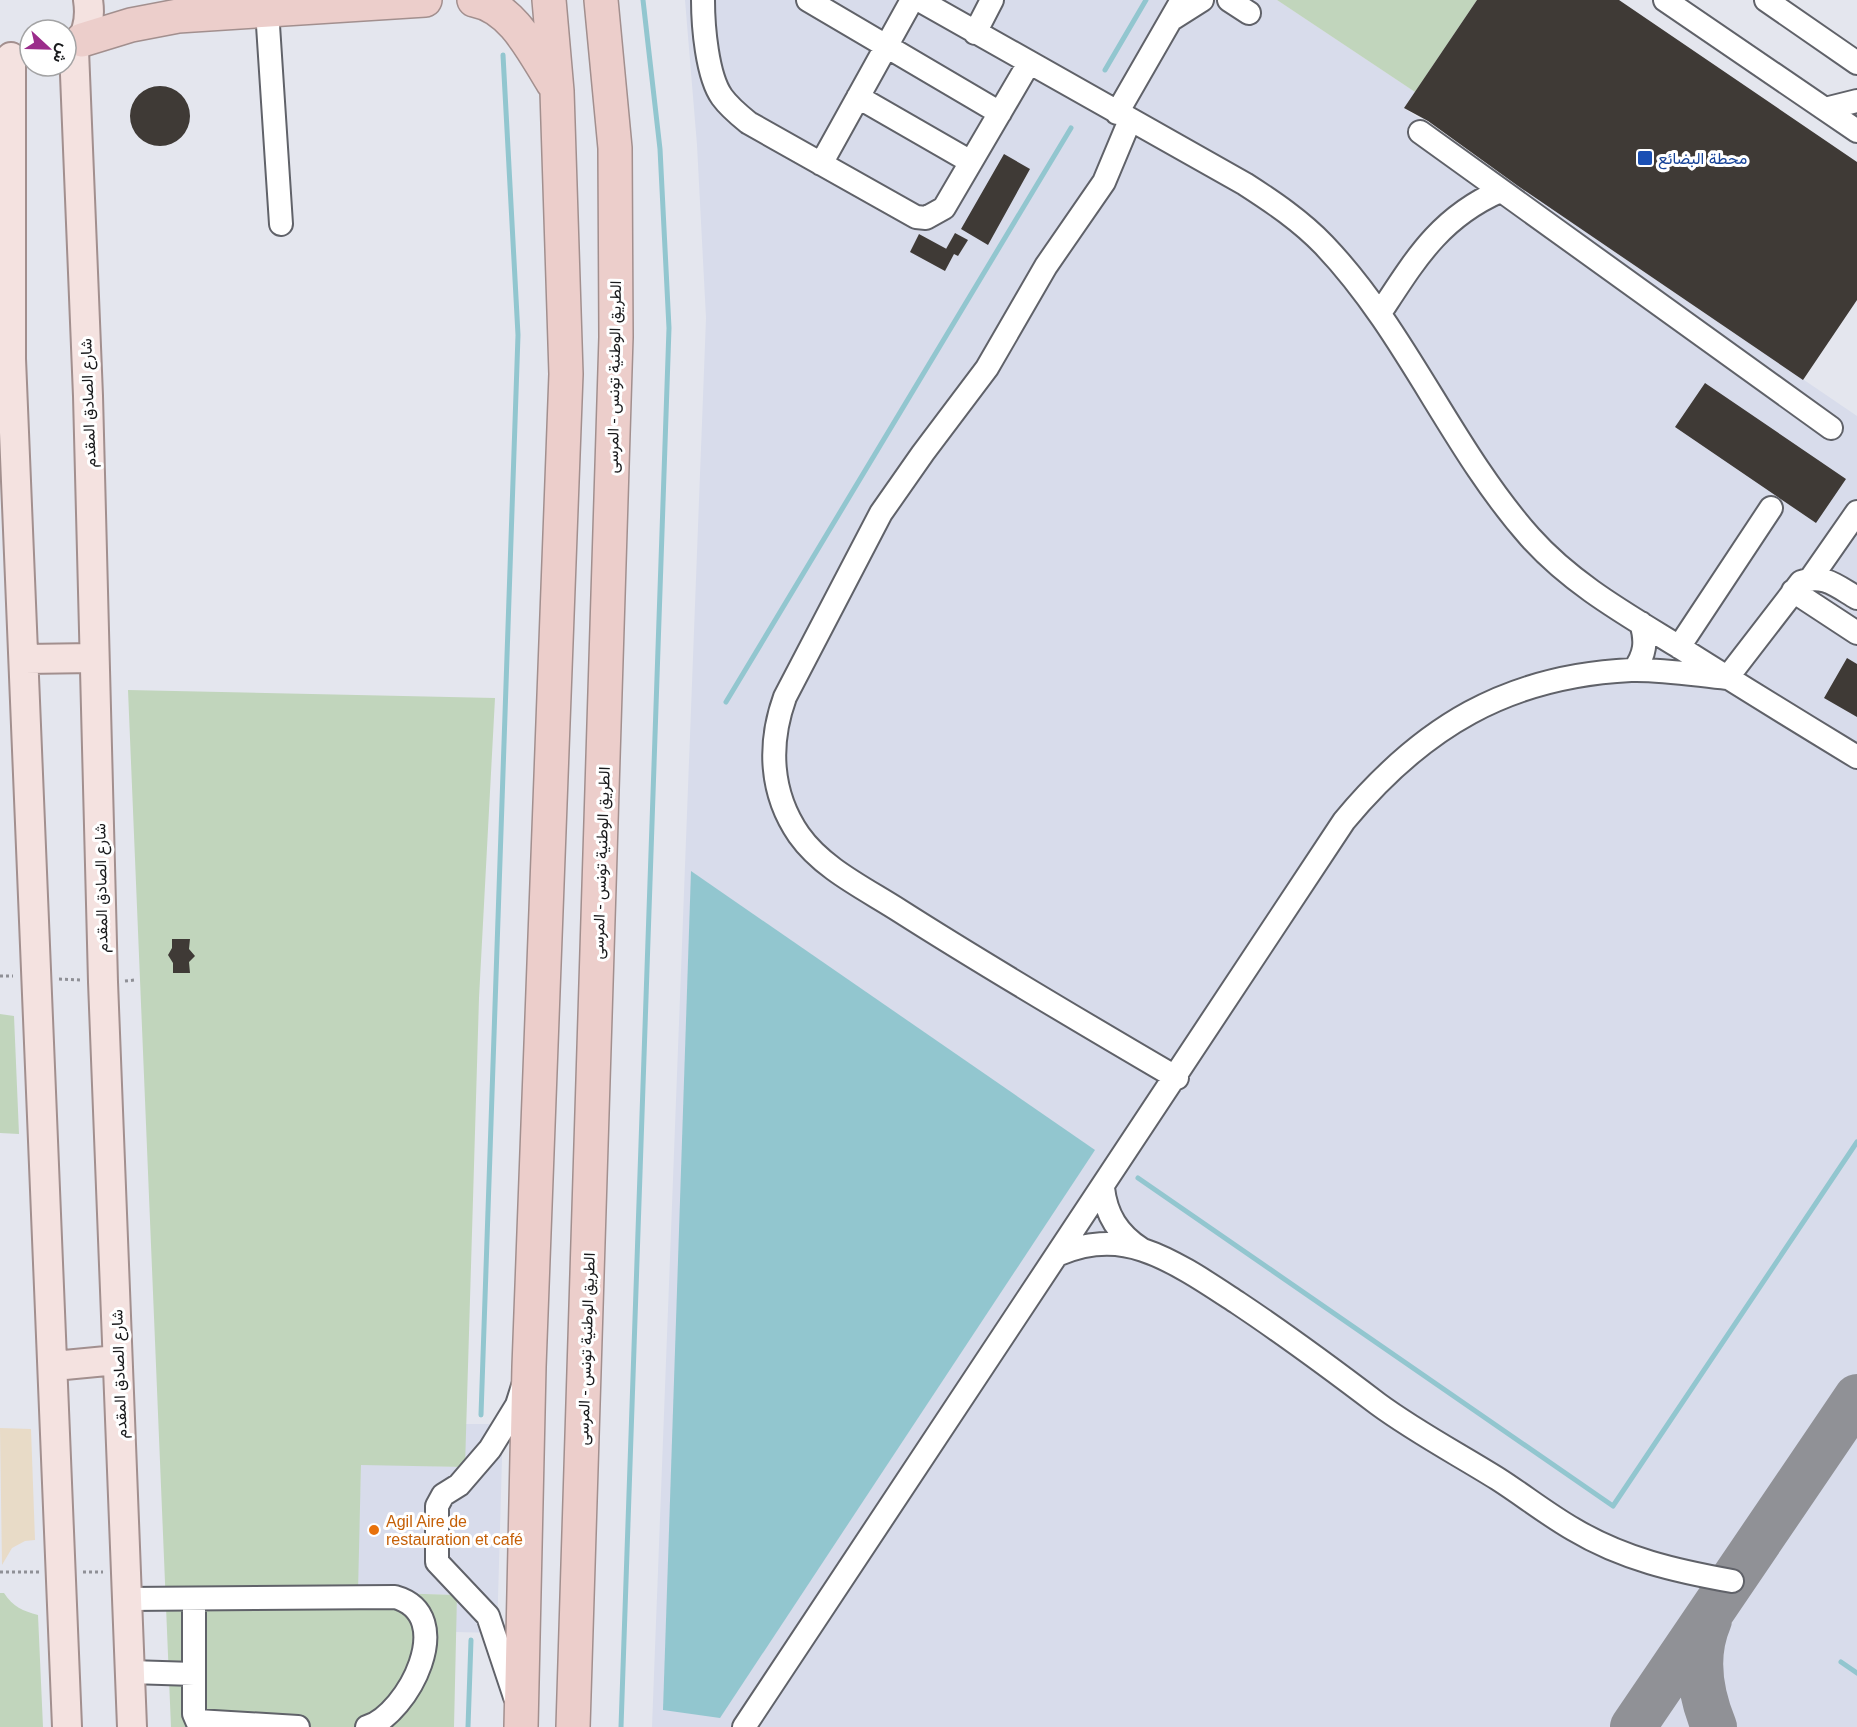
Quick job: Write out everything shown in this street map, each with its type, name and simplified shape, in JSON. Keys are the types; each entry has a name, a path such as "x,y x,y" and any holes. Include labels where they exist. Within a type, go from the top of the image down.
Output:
{"highway":[{"path":"78,46 130,24 178,16 425,0"},
{"path":"474,0 482,2 509,20 525,37 557,91"},
{"path":"521,1720 529,1367 566,374 557,91 549,0"},
{"name":"الطريق الوطنية تونس - المرسى","path":"573,1727 616,337 615,148 601,0"}],"main road":[{"name":"شارع الصادق المقدم","path":"78,42 88,27 88,0"},
{"path":"14,56 5,360 24,659 44,1210 54,1366 67,1727"},
{"name":"شارع الصادق المقدم","path":"75,78 88,396 103,982 132,1727"},
{"path":"24,659 94,658"},
{"path":"54,1366 117,1360"}],"lane":[{"path":"703,0 703,18 713,76 721,95 749,123 916,217 926,218 944,208 1029,63"},
{"path":"808,0 1000,113"},
{"path":"821,164 912,0"},
{"path":"918,0 1245,184 1286,211 1323,244 1380,313 1513,517 1546,553 1577,580 1641,623 1857,758"},
{"path":"975,33 992,0"},
{"path":"1177,1077 996,972 824,862 800,836 783,806 774,771 773,752 774,733 785,696 864,542 901,482 987,368 1046,267 1104,182 1124,117 1182,0"},
{"path":"1171,20 1202,0"},
{"path":"1229,0 1249,13"},
{"path":"1665,0 1857,131"},
{"path":"1766,0 1857,63"},
{"path":"267,10 281,224"},
{"path":"858,97 971,162"},
{"path":"1826,109 1857,101"},
{"path":"1420,132 1832,428"},
{"path":"1380,313 1434,235 1465,208 1500,190"},
{"path":"1679,647 1770,508"},
{"path":"1727,678 1857,512"},
{"path":"1802,584 1822,578 1857,598"},
{"path":"1802,584 1857,633"},
{"path":"1634,670 1645,648 1641,623"},
{"path":"744,1727 1177,1077 1344,821 1375,783 1411,751 1450,723 1493,701 1521,691 1586,674 1634,670 1727,678"},
{"path":"1103,1188 1107,1207 1115,1225 1123,1235 1142,1250"},
{"path":"1059,1254 1093,1245 1126,1245 1142,1250 1212,1286 1310,1352 1380,1406 1508,1485 1571,1528 1637,1559 1668,1569 1732,1581"},
{"path":"521,1720 488,1616 437,1562 437,1506 443,1495 459,1485 490,1449 517,1405 529,1367"},
{"path":"127,1599 395,1597 409,1601 421,1616 426,1633 424,1659 406,1692 377,1724 367,1727"},
{"path":"194,1599 194,1714 201,1724 298,1727"},
{"path":"130,1672 194,1674"}],"path":[{"path":"0,976 103,982 135,980"}],"shaded area":[{"path":"685,0 1277,0 1415,92 1404,108 1857,416 1857,1727 652,1727 706,318 697,145"},
{"path":"466,1424 503,1424 497,1633 455,1632 457,1595 357,1592 361,1464 464,1467"},
{"path":"0,1428 31,1429 35,1540 25,1541 12,1548 2,1565"}],"green space":[{"path":"1277,0 1477,0 1415,92"},
{"path":"128,690 495,698 479,998 465,1467 361,1465 358,1592 457,1595 454,1727 171,1727"},
{"path":"0,1014 14,1016 19,1134 0,1133"},
{"path":"0,1593 4,1593 19,1608 38,1615 43,1727 0,1727"}],"water":[{"path":"691,871 1095,1150 720,1718 663,1710"}],"building":[{"name":"محطة البضائع","path":"1477,0 1619,0 1857,162 1857,300 1803,380 1518,186 1428,121 1404,108"},
{"path":"160,86 172,88 185,99 190,116 188,128 177,141 160,146 148,144 135,133 130,116 132,104 143,91"},
{"path":"1004,154 1030,169 988,245 961,229"},
{"path":"955,233 968,240 958,256 954,254 945,271 910,252 919,234 946,249"},
{"path":"1705,383 1846,479 1816,523 1675,427"},
{"path":"1847,658 1857,664 1857,717 1824,698"},
{"path":"172,939 190,939 189,949 195,956 189,962 190,973 173,973 173,963 168,955 172,948"}],"waterway":[{"path":"621,1727 669,328 660,149 643,0"},
{"path":"1105,70 1146,0"},
{"path":"481,1415 518,335 503,55"},
{"path":"726,702 1071,128"},
{"path":"1138,1178 1613,1506 1857,1142"},
{"path":"468,1727 471,1640"},
{"path":"1841,1662 1857,1673"}],"taxiway":[{"path":"1633,1727 1857,1397"},
{"path":"1709,1620 1704,1633 1700,1660 1702,1687 1714,1727"}],"place":[{"name":"محطة البضائع","path":"1645,158"},
{"name":"Agil Aire de restauration et café","path":"374,1530"}]}
